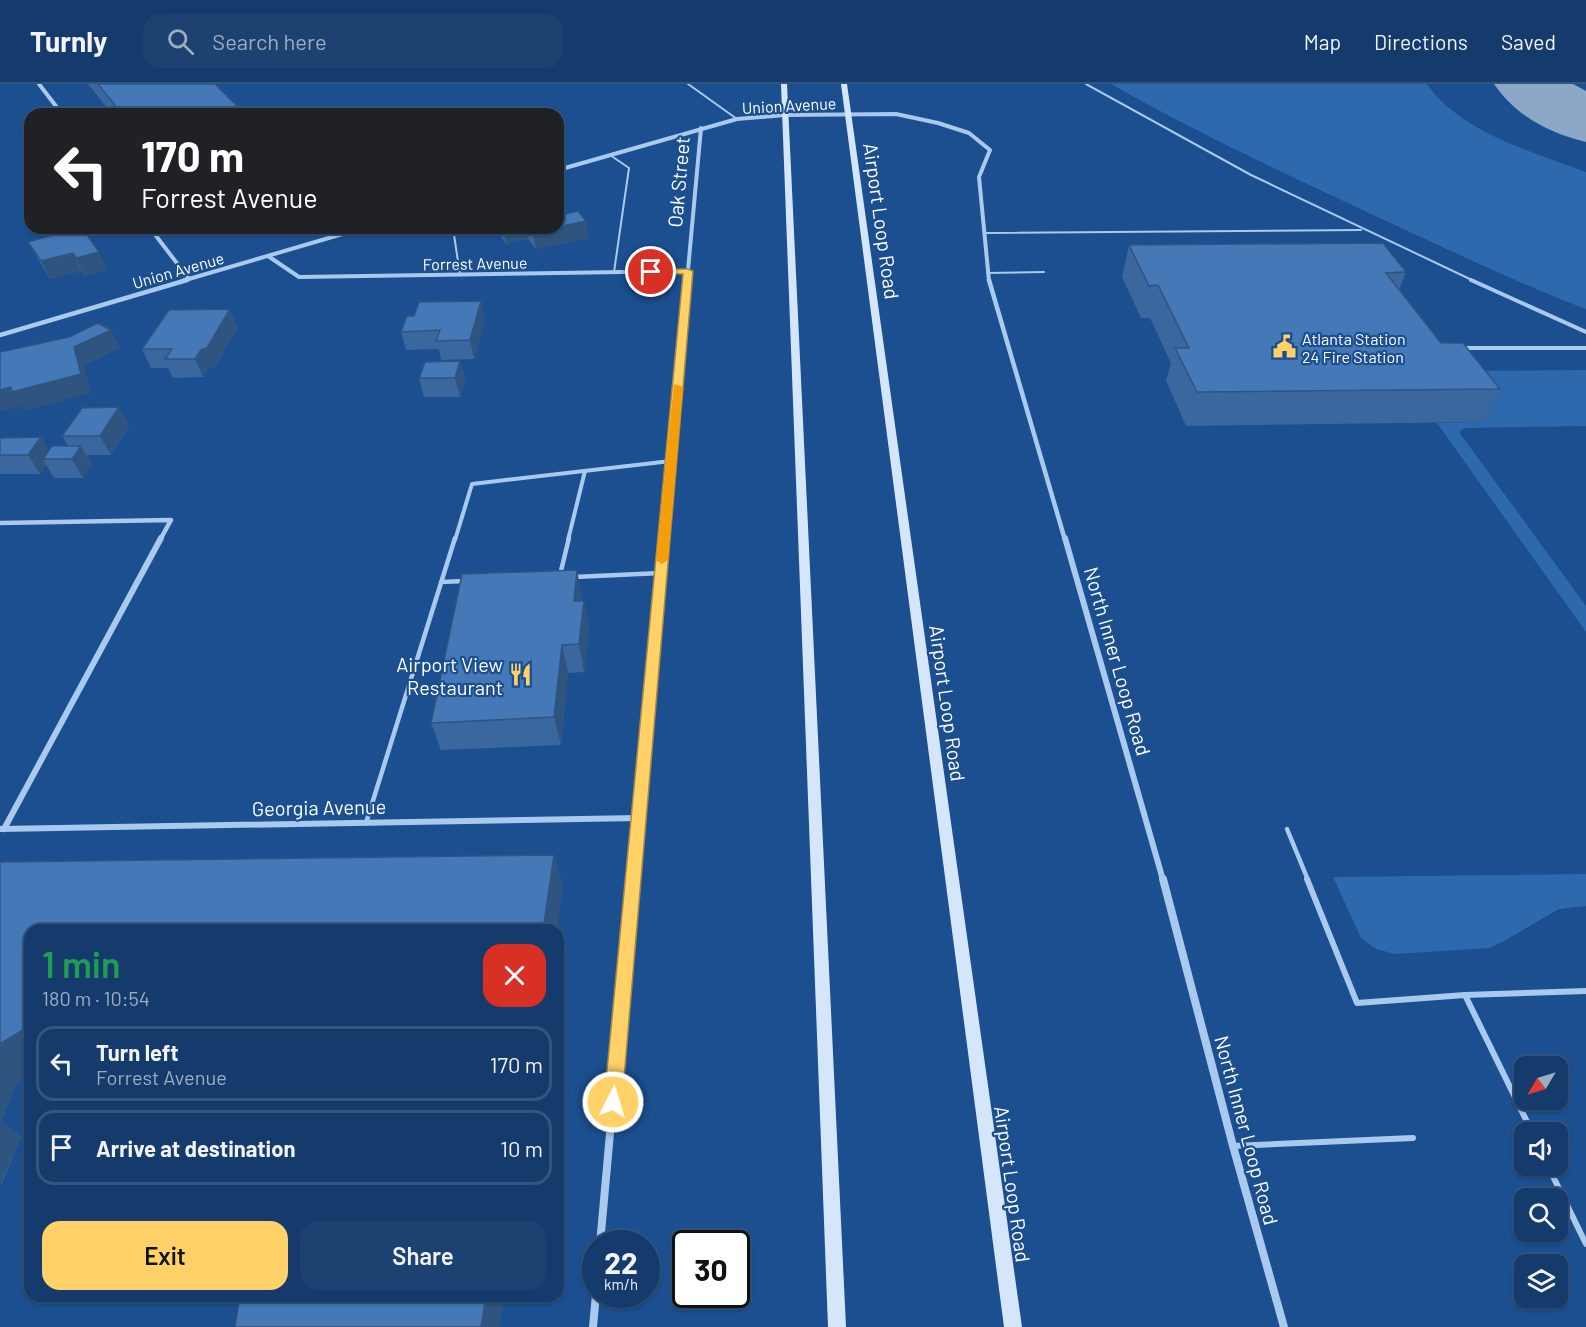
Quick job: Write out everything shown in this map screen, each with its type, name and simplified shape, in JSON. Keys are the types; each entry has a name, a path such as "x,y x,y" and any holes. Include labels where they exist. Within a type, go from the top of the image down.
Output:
{"main road":[{"path":"784,84 837,1327"},
{"name":"Airport Loop Road","path":"844,84 1013,1327"}],"street":[{"path":"39,84 57,108"},
{"name":"Union Avenue","path":"564,168 737,118 848,114"},
{"name":"North Inner Loop Road","path":"848,114 896,114 938,123 969,133 990,150 979,177 986,233 987,273 1149,830 1284,1327"},
{"name":"Oak Street","path":"601,1230 701,128"},
{"path":"155,234 189,279"},
{"name":"Union Avenue","path":"0,335 343,234"},
{"name":"Forrest Avenue","path":"268,256 299,277 688,271"},
{"path":"0,523 171,520 2,829"},
{"name":"Georgia Avenue","path":"2,829 639,818"},
{"path":"593,1327 595,1308"}],"lane":[{"path":"688,84 737,118"},
{"path":"1086,84 1251,175 1364,230 1586,332"},
{"path":"610,155 630,168 614,272"},
{"path":"986,233 1364,230"},
{"path":"454,234 460,275"},
{"path":"987,273 1044,272"},
{"path":"1455,348 1586,348"},
{"path":"366,823 472,484 671,461"},
{"path":"585,471 559,577 661,573"},
{"path":"441,582 465,581"},
{"path":"1287,829 1358,1003 1465,995 1586,991"},
{"path":"1465,995 1527,1122"},
{"path":"1233,1146 1413,1138"},
{"path":"1553,1176 1586,1244"}],"shaded area":[{"path":"1111,84 1427,84 1441,101 1478,128 1521,148 1586,172 1586,309 1477,263 1304,182 1207,135"},
{"path":"1586,370 1586,426 1465,428 1459,432 1586,606 1586,632 1437,423 1482,422 1445,371"},
{"path":"1586,874 1586,906 1559,909 1489,948 1395,954 1376,949 1361,938 1333,877"}],"building":[{"path":"98,84 215,84 239,108 117,108"},
{"path":"578,211 586,221 564,226 564,212 566,214"},
{"path":"86,234 99,252 76,258 73,253 41,261 28,242 53,235"},
{"name":"Atlanta Station 24 Fire Station","path":"1383,243 1406,272 1386,273 1441,343 1463,343 1500,389 1197,392 1175,348 1189,348 1158,285 1149,286 1129,245"},
{"path":"481,301 470,340 436,341 440,330 401,332 407,316 414,316 419,302"},
{"path":"230,309 207,348 201,350 195,359 165,359 172,349 142,349 169,310"},
{"path":"98,323 111,330 74,347 81,374 12,392 11,387 0,390 0,352 69,337"},
{"path":"460,361 455,378 419,378 425,362"},
{"path":"119,407 100,436 62,436 82,408"},
{"path":"41,437 28,455 0,455 0,438"},
{"path":"52,446 81,446 72,459 43,459"},
{"path":"577,570 574,601 584,601 579,644 562,645 554,717 431,723 462,574"},
{"path":"554,855 544,924 24,924 24,1031 0,1044 0,862"},
{"path":"239,1302 485,1302 481,1327 235,1327"}],"taxiway":[{"path":"1529,84 1553,103 1586,120"}],"slow traffic":[{"path":"662,560 678,387"}],"place":[{"name":"Atlanta Station 24 Fire Station","path":"1284,347"},
{"name":"Airport View Restaurant","path":"521,675"}],"route":[{"path":"613,1102 688,271 651,272"}]}
